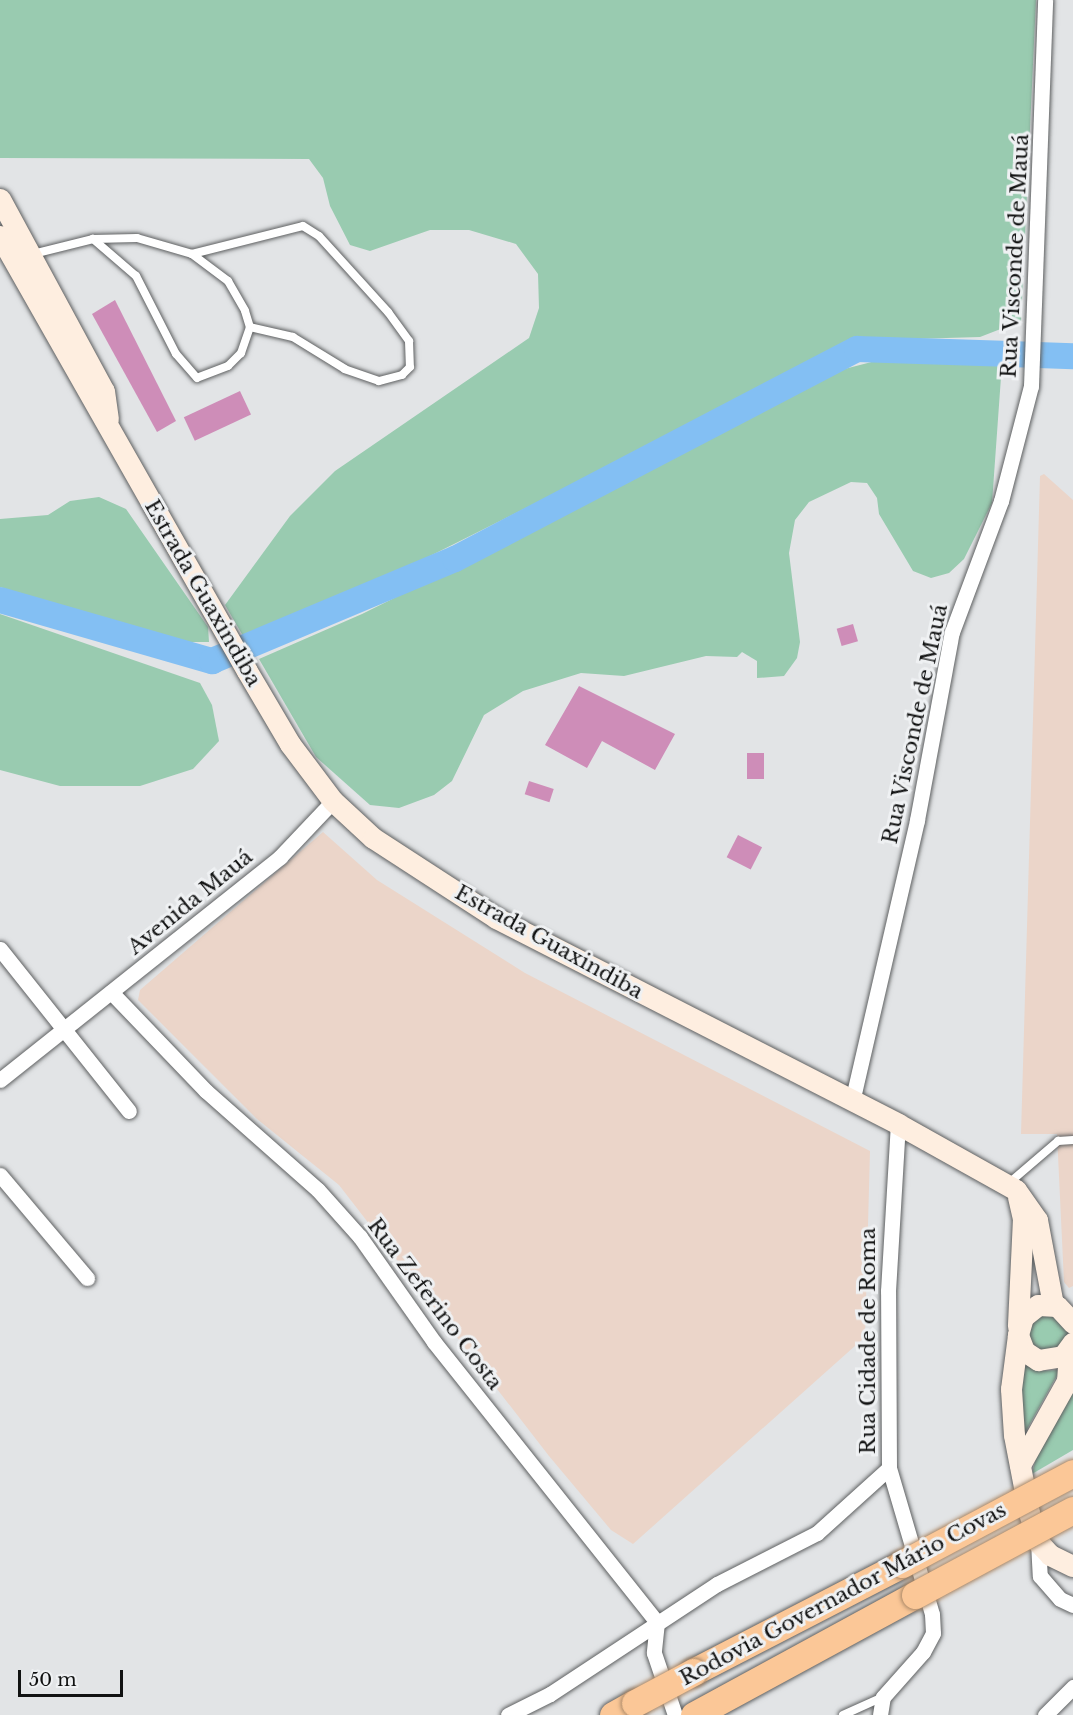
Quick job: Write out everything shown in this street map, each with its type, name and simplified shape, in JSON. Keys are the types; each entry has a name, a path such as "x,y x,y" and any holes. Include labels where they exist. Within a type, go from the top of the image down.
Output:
{"highway":[{"name":"Rodovia Governador Mário Covas","path":"624,1709 1073,1473"},
{"name":"Rodovia Governador Mário Covas","path":"700,1711 1073,1510"}],"street":[{"name":"Rua Visconde de Mauá","path":"852,1102 917,820 952,632 1001,501 1032,378 1045,0"},
{"name":"Estrada Guaxindiba","path":"0,199 23,258 104,391 108,419 230,642 290,744 333,801 373,838 496,918 898,1124 1012,1187"},
{"name":"Estrada Guaxindiba","path":"0,236 23,258"},
{"name":"Avenida Mauá","path":"0,1080 280,857 333,801"},
{"path":"0,949 129,1111"},
{"name":"Rua Zeferino Costa","path":"111,992 206,1090 318,1190 360,1236 434,1342 657,1622"},
{"name":"Rua Cidade de Roma","path":"883,1697 923,1652 933,1633 929,1603 889,1468 888,1291 898,1124"},
{"path":"0,1175 87,1278"},
{"path":"1012,1187 1037,1220 1061,1306 1073,1323"},
{"path":"1012,1187 1023,1218 1018,1330 1011,1389 1020,1465 1038,1542 1040,1576 1060,1599 1073,1605"},
{"path":"1061,1306 1029,1310 1018,1330 1024,1351 1038,1360 1055,1360 1072,1347"},
{"path":"1020,1465 1067,1381 1072,1347"},
{"path":"508,1715 550,1694 717,1584 817,1533 889,1468"},
{"path":"1038,1542 1050,1555 1073,1566"},
{"path":"657,1622 654,1653 675,1715"},
{"path":"1045,1715 1073,1687"},
{"path":"880,1715 883,1697"}],"lane":[{"path":"192,254 303,226 319,236 388,312 409,340 410,367 402,375 379,381 345,369 293,337 250,327"},
{"path":"23,258 93,239 137,238 192,254 228,281 250,327 248,342 228,366 197,378 176,354 136,276 93,239"},
{"path":"1012,1187 1058,1141 1073,1140"},
{"path":"843,1715 883,1697"}],"shaded area":[{"path":"1044,474 1073,500 1073,1286 1069,1288 1064,1282 1057,1134 1021,1134 1040,476"},
{"path":"323,832 377,880 525,973 870,1151 865,1337 633,1544 611,1530 549,1456 339,1185 257,1119 138,1000 140,990"}],"green space":[{"path":"0,0 1036,0 1021,321 980,337 878,340 812,365 390,576 243,636 225,605 290,516 335,471 529,338 539,308 538,274 516,244 469,230 430,230 370,251 350,245 330,206 323,178 309,159 0,158"},
{"path":"887,358 1002,363 992,503 964,559 949,573 931,578 913,571 879,514 877,498 867,483 851,482 809,502 795,520 789,553 800,642 797,658 784,676 757,678 757,661 742,652 737,657 706,656 624,676 581,673 523,691 484,715 452,781 434,795 399,808 370,805 316,757 259,659 362,614 560,516 829,373"},
{"path":"99,497 126,509 208,627 209,642 168,642 0,587 0,519 48,515 70,501"},
{"path":"0,614 200,683 212,705 219,741 193,769 140,786 60,786 0,770"},
{"path":"1063,1315 1070,1336 1063,1349 1033,1351 1025,1322 1030,1316"},
{"path":"1018,1358 1036,1371 1060,1370 1021,1440"},
{"path":"1073,1386 1073,1450 1032,1474 1041,1437"}],"building":[{"path":"115,300 176,421 157,432 92,314"},
{"path":"240,391 251,415 195,441 184,417"},
{"path":"853,624 858,641 842,646 837,629"},
{"path":"579,686 675,734 655,770 602,741 587,768 545,745"},
{"path":"747,753 764,753 764,779 747,779"},
{"path":"529,781 554,789 549,802 525,794"},
{"path":"738,835 762,847 751,870 727,857"}],"waterway":[{"path":"0,600 212,661 455,559 857,349 1073,356"}]}
